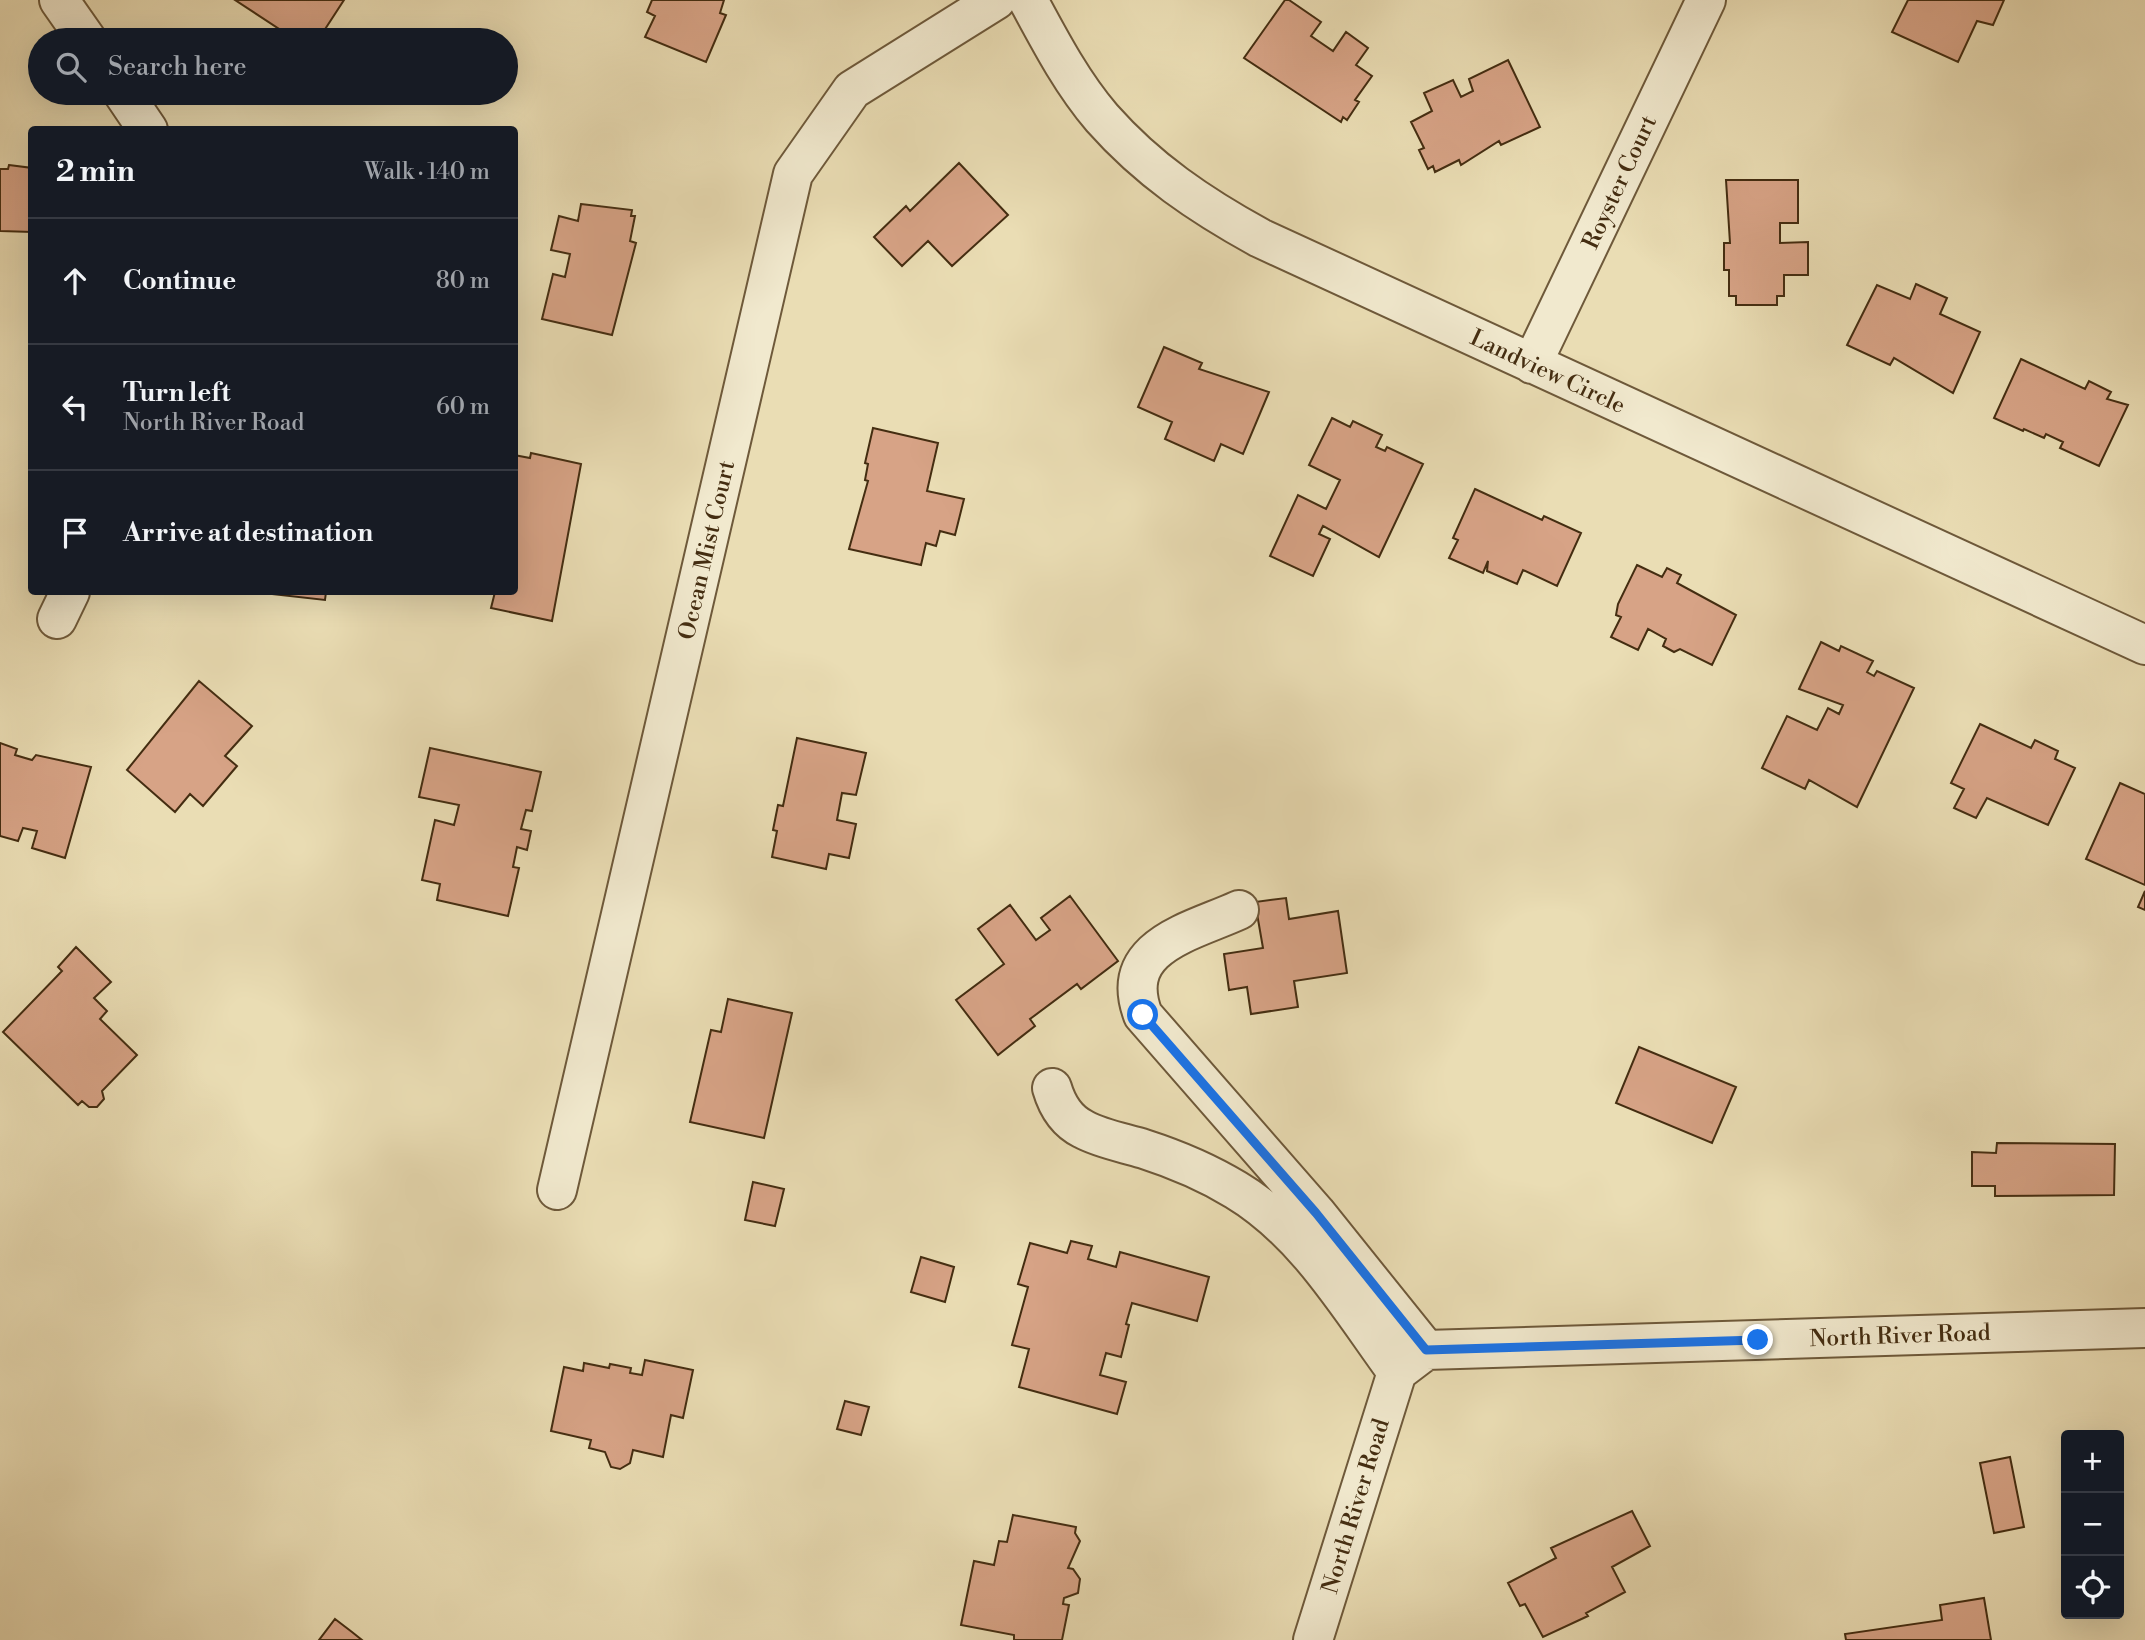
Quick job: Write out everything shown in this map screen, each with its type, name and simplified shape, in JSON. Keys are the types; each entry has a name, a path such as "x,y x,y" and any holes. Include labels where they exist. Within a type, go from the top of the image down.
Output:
{"street":[{"path":"59,0 79,28"},
{"name":"Ocean Mist Court","path":"557,1191 793,174 852,90 996,0"},
{"name":"Landview Circle","path":"1028,0 1057,55 1101,117 1148,165 1202,205 1260,238 1532,365 2145,645"},
{"name":"Royster Court","path":"1532,365 1706,0"},
{"path":"130,105 145,126"},
{"path":"1239,911 1167,942 1149,955 1138,977 1137,999 1143,1015 1316,1213 1411,1361"},
{"path":"1052,1088 1055,1100 1064,1114 1082,1129 1168,1156 1237,1190 1280,1223 1411,1361"},
{"name":"North River Road","path":"1313,1640 1411,1361 2145,1328"}],"building":[{"path":"235,0 344,0 326,28 278,28"},
{"path":"652,0 724,0 720,13 726,15 706,62 645,37 655,16 647,12"},
{"path":"1285,0 1321,22 1311,36 1333,51 1346,32 1368,48 1356,65 1372,76 1355,100 1359,102 1347,120 1343,117 1341,122 1244,58"},
{"path":"1908,0 2004,0 1993,25 1977,21 1958,62 1892,32"},
{"path":"1508,60 1540,127 1501,145 1499,141 1461,165 1459,160 1435,172 1433,166 1428,169 1419,150 1424,148 1411,122 1432,111 1424,93 1453,80 1461,97 1473,91 1469,79"},
{"path":"959,163 1008,215 952,266 928,241 902,266 874,237 906,206 910,211"},
{"path":"9,165 28,167 28,232 0,231 0,169 8,169"},
{"path":"1726,180 1798,180 1798,223 1780,223 1780,243 1808,242 1808,275 1784,275 1784,296 1777,296 1777,305 1736,305 1736,296 1729,296 1729,270 1724,270 1724,243 1730,243"},
{"path":"581,204 632,210 631,216 635,216 630,241 636,243 612,335 542,319 553,274 565,277 570,254 551,250 559,216 578,221"},
{"path":"1916,284 1947,298 1940,314 1980,332 1953,393 1894,358 1890,365 1847,345 1877,285 1910,299"},
{"path":"1164,347 1202,363 1199,369 1269,392 1243,454 1221,444 1214,461 1165,439 1172,422 1138,407"},
{"path":"2021,359 2085,389 2089,381 2111,392 2107,399 2128,405 2099,466 2060,448 2063,442 2046,434 2044,438 1994,418"},
{"path":"1332,418 1350,427 1353,421 1382,435 1376,447 1385,451 1387,447 1423,464 1379,557 1323,526 1319,534 1330,539 1313,576 1270,556 1298,495 1326,509 1340,480 1309,465"},
{"path":"873,428 938,443 927,491 964,499 955,535 940,531 936,546 926,543 921,565 849,549 868,481 865,480 868,464 865,463"},
{"path":"531,453 581,464 552,621 491,608 494,595 518,595 518,456 530,458"},
{"path":"1475,489 1542,520 1544,516 1581,533 1557,586 1523,570 1517,584 1487,571 1488,561 1483,573 1449,558 1458,540 1453,538"},
{"path":"1637,565 1662,577 1667,568 1681,575 1677,583 1736,615 1712,665 1680,649 1674,652 1663,646 1666,639 1648,629 1638,650 1611,637 1621,617 1616,615 1618,604"},
{"path":"280,595 326,595 325,600"},
{"path":"1821,642 1839,651 1841,646 1873,661 1867,672 1874,676 1877,671 1914,688 1857,807 1809,780 1805,789 1762,768 1787,716 1817,730 1828,708 1839,714 1843,705 1799,689"},
{"path":"199,681 252,726 225,756 237,766 203,806 190,794 175,812 127,770"},
{"path":"1980,724 2031,748 2035,740 2058,751 2055,759 2075,768 2048,825 1987,798 1976,818 1954,808 1964,789 1951,783"},
{"path":"797,738 866,753 856,795 842,793 837,820 856,824 849,858 829,854 826,869 772,857 777,831 773,830 778,805 783,806"},
{"path":"0,743 17,749 15,755 32,760 36,755 91,767 65,858 32,848 37,831 23,828 18,841 0,836"},
{"path":"430,748 541,772 532,811 526,810 521,829 531,831 527,850 517,847 513,867 519,868 508,916 437,900 440,884 422,880 435,820 454,825 459,805 419,797"},
{"path":"2120,783 2145,794 2145,885 2086,859"},
{"path":"2145,891 2145,910 2138,907"},
{"path":"1070,896 1118,961 1081,989 1077,984 1030,1019 1035,1026 998,1055 956,1000 1004,964 978,929 1010,905 1036,940 1050,930 1041,918"},
{"path":"1286,898 1289,919 1338,911 1347,973 1294,981 1298,1007 1251,1014 1247,987 1229,990 1224,954 1263,948 1255,902"},
{"path":"76,947 111,982 94,998 107,1011 100,1019 137,1055 102,1091 104,1099 97,1107 89,1107 82,1101 78,1105 3,1032 62,971 58,967"},
{"path":"728,999 792,1013 764,1138 690,1122 711,1030 721,1032"},
{"path":"1639,1047 1736,1087 1712,1143 1616,1103"},
{"path":"1997,1143 2115,1144 2114,1195 1995,1196 1995,1186 1972,1186 1972,1152 1996,1153"},
{"path":"753,1182 784,1189 775,1226 745,1220"},
{"path":"1071,1241 1092,1246 1088,1259 1116,1267 1120,1252 1209,1277 1197,1321 1132,1303 1121,1357 1106,1353 1100,1375 1126,1382 1117,1414 1019,1387 1029,1349 1012,1345 1028,1287 1018,1284 1030,1243 1067,1253"},
{"path":"921,1257 954,1267 945,1302 911,1292"},
{"path":"645,1360 693,1370 683,1418 671,1415 663,1457 633,1450 630,1463 620,1469 611,1467 605,1452 589,1448 591,1440 551,1431 564,1367 583,1371 584,1363 609,1368 610,1364 631,1368 630,1373 642,1375"},
{"path":"845,1401 869,1407 861,1435 837,1429"},
{"path":"2010,1457 2024,1527 1994,1533 1980,1463"},
{"path":"1632,1511 1650,1546 1612,1567 1625,1592 1586,1613 1588,1616 1543,1637 1525,1604 1520,1606 1508,1583 1556,1558 1551,1548"},
{"path":"1013,1515 1076,1527 1075,1533 1080,1541 1068,1568 1073,1569 1080,1579 1078,1593 1064,1598 1063,1604 1069,1605 1062,1640 1014,1640 1014,1635 961,1625 974,1561 994,1565 999,1541 1007,1542"},
{"path":"1984,1598 1991,1640 1846,1640 1845,1634 1942,1620 1940,1605"},
{"path":"335,1619 352,1632 362,1640 319,1640"}],"route":[{"path":"1143,1015 1316,1213 1426,1350 1758,1340"}]}
